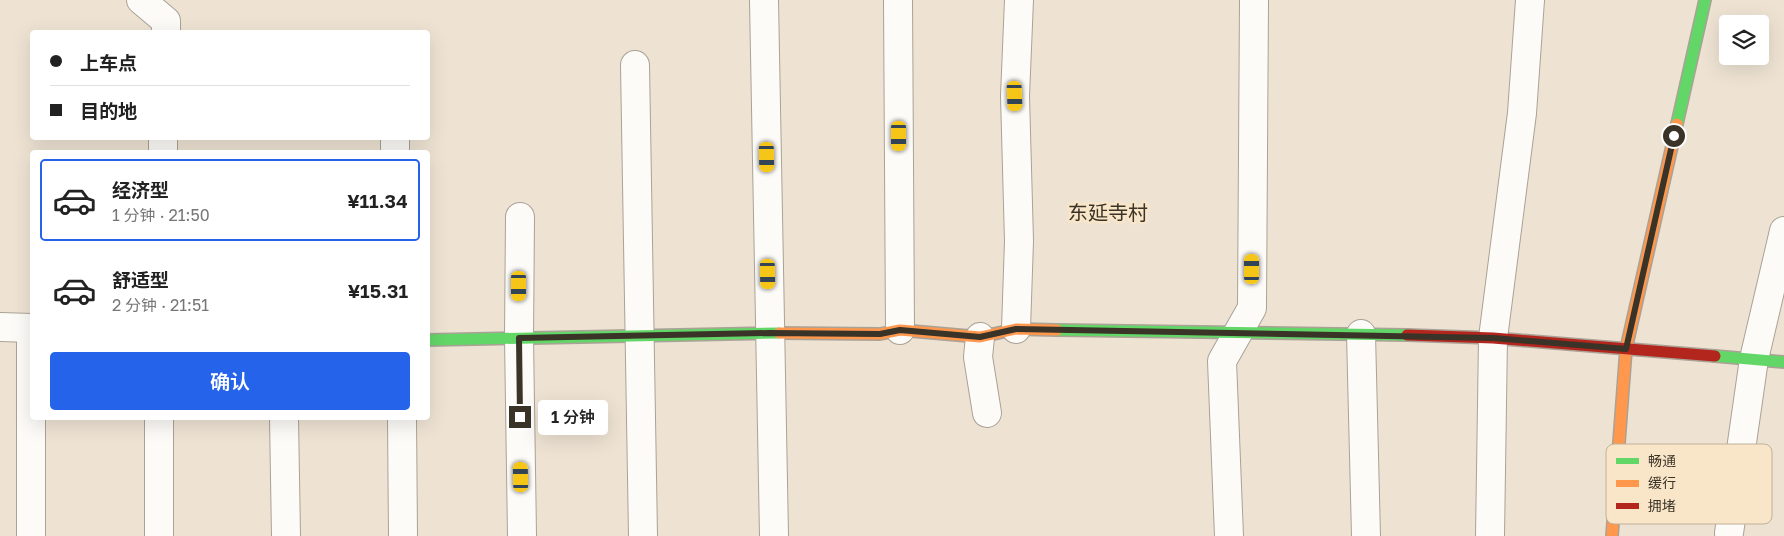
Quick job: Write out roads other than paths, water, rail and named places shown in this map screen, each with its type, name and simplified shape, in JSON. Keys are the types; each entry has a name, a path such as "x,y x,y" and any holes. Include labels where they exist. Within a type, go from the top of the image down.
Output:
{"street":[{"path":"141,0 166,21 166,30"},
{"path":"764,0 774,536"},
{"path":"898,0 900,330"},
{"path":"1016,329 1019,241 1015,96 1019,0"},
{"path":"1229,536 1222,361 1235,334 1252,308 1254,0"},
{"path":"1490,536 1493,338 1522,112 1530,0"},
{"path":"1619,444 1626,349 1705,0"},
{"path":"635,65 643,536"},
{"path":"520,217 519,338 522,536"},
{"path":"1742,444 1754,359 1784,231"},
{"path":"0,326 30,328"},
{"path":"430,340 769,333 880,334 900,330 980,337 1016,329 1235,334 1361,334 1493,338 1784,362"},
{"path":"1361,334 1366,536"},
{"path":"980,337 978,356 987,413"},
{"path":"31,536 32,420"},
{"path":"159,420 159,536"},
{"path":"284,420 286,536"},
{"path":"402,420 403,536"},
{"path":"1729,533 1730,524"}],"district":[{"name":"东延寺村","path":"1108,213"}]}
